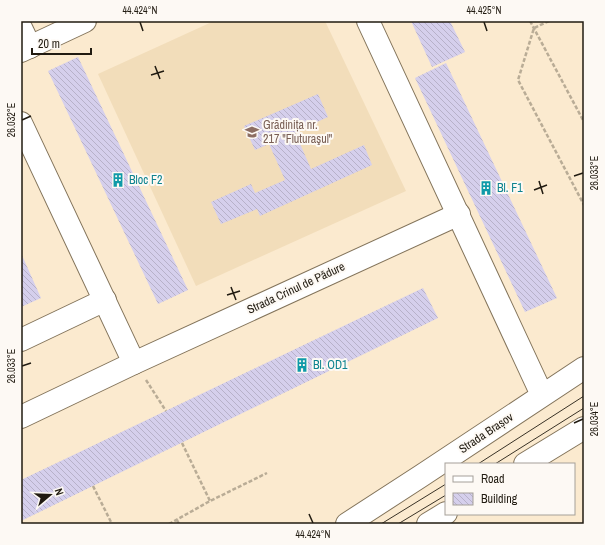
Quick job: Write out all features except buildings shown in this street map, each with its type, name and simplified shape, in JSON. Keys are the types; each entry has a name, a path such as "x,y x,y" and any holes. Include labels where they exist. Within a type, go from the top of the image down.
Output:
{"street":[{"path":"24,42 85,21"},
{"path":"368,21 542,395"},
{"path":"21,123 134,363"},
{"name":"Strada Crinul de Pădure","path":"21,417 134,363 459,214"},
{"path":"21,340 105,300"},
{"name":"Strada Brașov","path":"347,524 584,368"},
{"path":"527,463 584,428"},
{"path":"428,524 445,514"}],"path":[{"path":"530,21 584,122"},
{"path":"549,21 534,28 518,80 584,205"},
{"path":"134,363 166,411"},
{"path":"182,442 210,501"},
{"path":"169,524 210,501 267,473"},
{"path":"93,486 112,524"},
{"path":"176,520 179,524"}],"shaded area":[{"name":"Grădinița nr. 217 \"Fluturaşul\"","path":"214,21 325,21 406,191 196,286 98,74"}],"tram line":[{"path":"480,463 584,396"},
{"path":"497,463 584,408"},
{"path":"381,524 445,485"},
{"path":"398,524 445,496"}],"place":[{"name":"Grădinița nr. 217 \"Fluturaşul\"","path":"252,132"},
{"name":"Bloc F2","path":"118,180"},
{"name":"Bl. F1","path":"486,188"},
{"name":"Bl. OD1","path":"302,365"}]}
